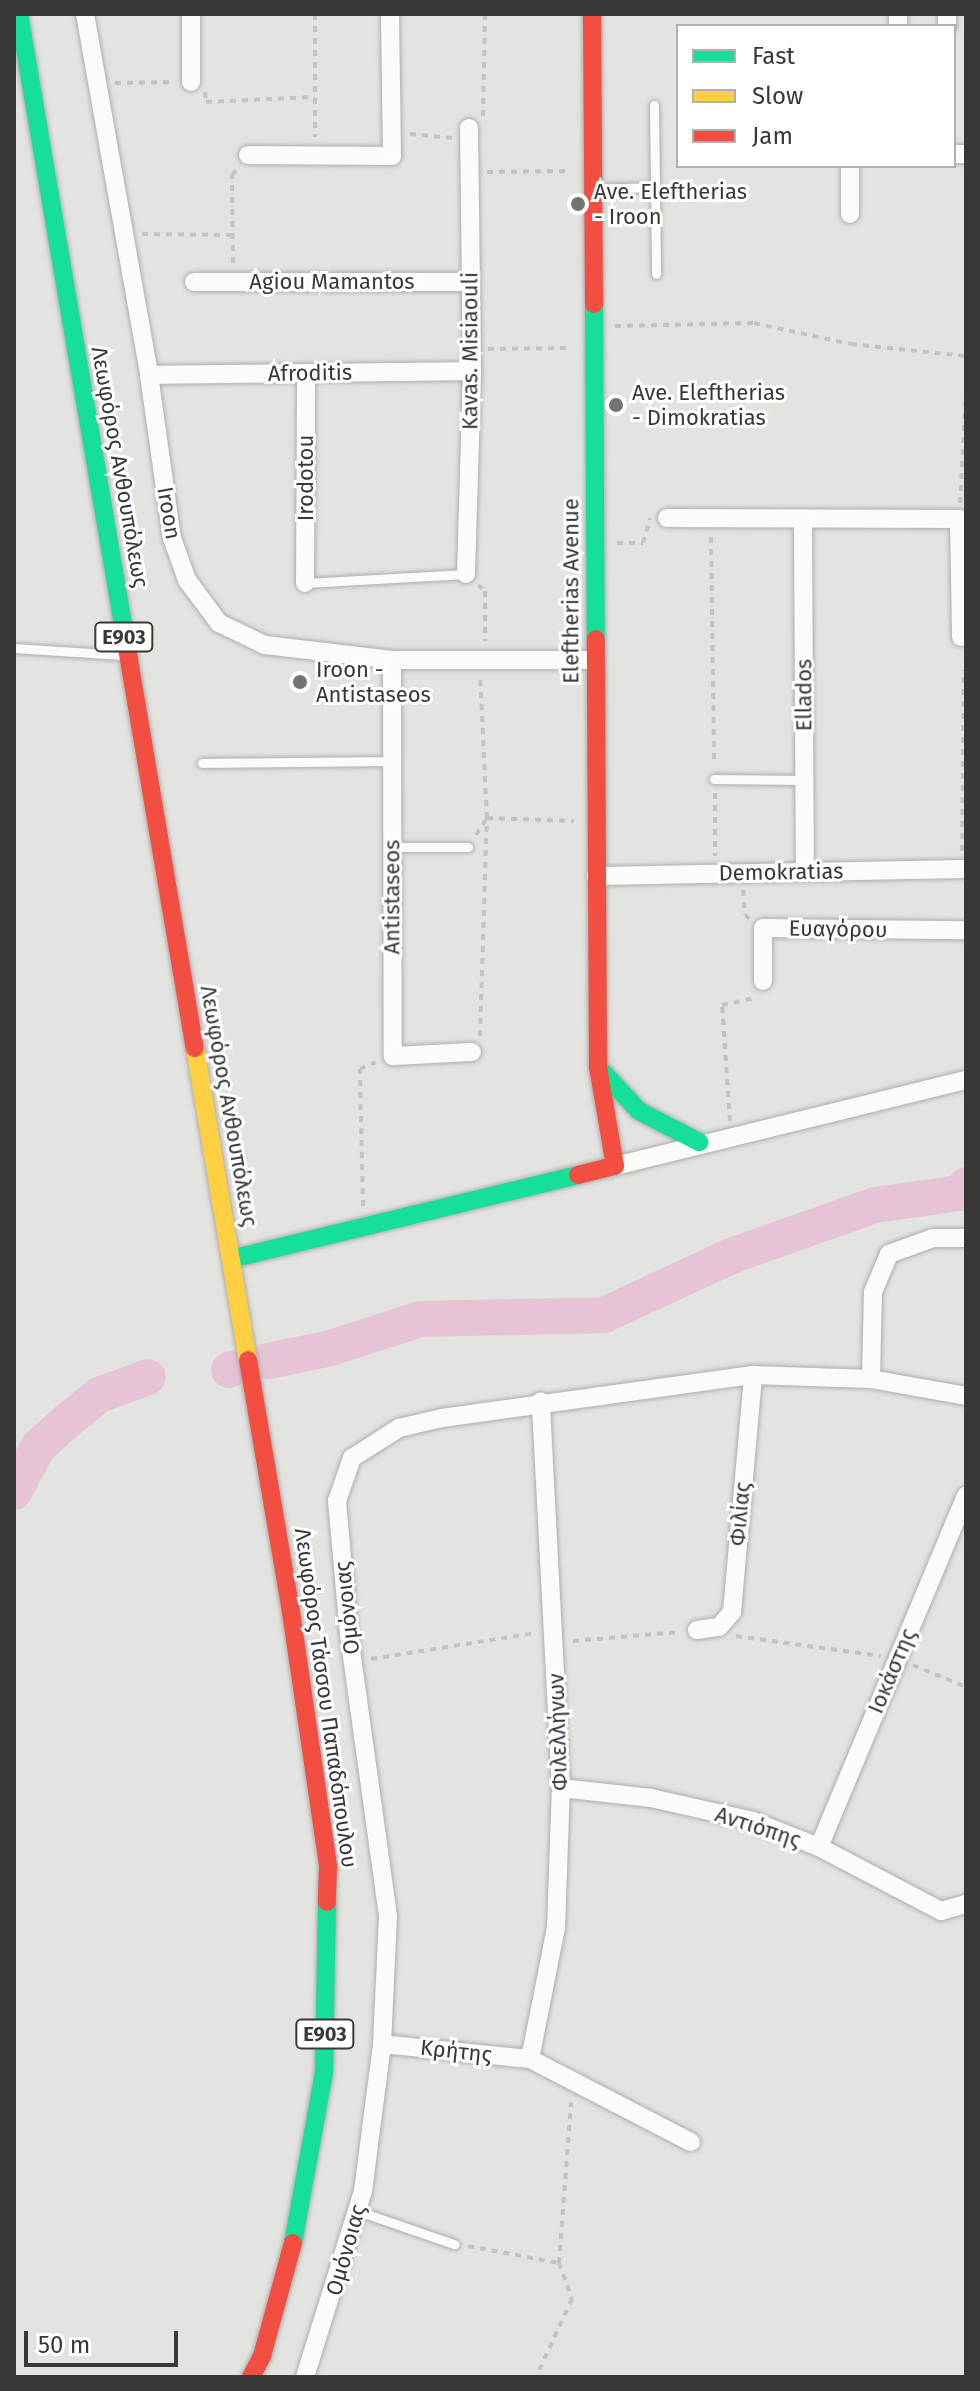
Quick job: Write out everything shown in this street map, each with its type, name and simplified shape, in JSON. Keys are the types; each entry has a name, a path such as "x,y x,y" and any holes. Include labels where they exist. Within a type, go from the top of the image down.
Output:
{"main road":[{"name":"Λεωφόρος Ανθουπόλεως","path":"19,14 231,1259"},
{"name":"Eleftherias Avenue","path":"592,14 598,1067 615,1166"},
{"path":"598,1067 639,1111 699,1142"},
{"path":"231,1259 615,1166"},
{"name":"Λεωφόρος Τάσσου Παπαδόπουλου","path":"231,1259 328,1867 324,2073 300,2218 262,2356 251,2377"}],"street":[{"name":"Iroon","path":"85,14 149,375 172,538 187,580 219,623 265,645 392,660 595,660"},
{"path":"191,14 191,82"},
{"path":"248,155 392,156 390,14"},
{"name":"Kavas. Misiaouli","path":"466,574 472,371 469,134"},
{"path":"850,168 850,214"},
{"name":"Agiou Mamantos","path":"194,282 471,282"},
{"name":"Afroditis","path":"149,375 472,371"},
{"name":"Irodotou","path":"305,583 306,373"},
{"path":"667,518 959,519 961,637"},
{"name":"Ellados","path":"803,519 805,871"},
{"name":"Antistaseos","path":"392,660 393,1056"},
{"name":"Demokratias","path":"596,876 964,869"},
{"name":"Ευαγόρου","path":"763,981 763,928 966,930"},
{"path":"393,1056 472,1052"},
{"path":"615,1166 731,1134 966,1080"},
{"path":"871,1379 873,1292 889,1254 933,1238 966,1238"},
{"name":"Ομόνοιας","path":"305,2377 358,2211 382,2044 388,1916 353,1662 337,1501 352,1458 399,1428 541,1402 753,1375 871,1379 966,1396"},
{"name":"Φιλίας","path":"697,1630 719,1627 732,1612 753,1375"},
{"name":"Φιλελλήνων","path":"530,2059 556,1928 561,1788 541,1402"},
{"name":"Ιοκάστης","path":"819,1847 966,1496"},
{"name":"Αντιόπης","path":"561,1788 651,1798 738,1817 819,1847 941,1911 966,1904"},
{"name":"Κρήτης","path":"382,2044 530,2059"},
{"path":"530,2059 691,2142"}],"lane":[{"path":"654,105 656,274"},
{"path":"593,189 655,187"},
{"path":"305,583 466,574"},
{"path":"14,648 127,655"},
{"path":"202,763 392,761"},
{"path":"714,779 805,780"},
{"path":"392,847 468,847"},
{"path":"358,2211 454,2244"}],"path":[{"path":"315,14 315,156"},
{"path":"392,133 469,134 483,126 485,14"},
{"path":"97,83 205,82 206,102 315,97"},
{"path":"233,282 232,175 248,155"},
{"path":"469,172 593,170"},
{"path":"124,234 232,235"},
{"path":"594,326 754,323 851,344 966,356"},
{"path":"472,349 594,348"},
{"path":"959,519 966,392"},
{"path":"595,543 643,543 646,518 667,518"},
{"path":"711,519 716,873"},
{"path":"466,574 485,591 482,659 487,818 481,1033 472,1052"},
{"path":"964,670 964,869"},
{"path":"487,818 596,822"},
{"path":"468,847 487,818"},
{"path":"742,872 745,915 763,928"},
{"path":"731,1134 722,1005 755,1000 763,981"},
{"path":"363,1225 360,1069 393,1056"},
{"path":"353,1662 555,1636 697,1630 898,1658 966,1687"},
{"path":"536,2377 572,2299 559,2263 573,2128 569,2079"},
{"path":"454,2244 559,2263"}],"waterway":[{"path":"268,1361 331,1348 420,1319 604,1315 731,1256 875,1205 960,1193 966,1185"},
{"path":"14,1492 38,1447 67,1421 99,1395 148,1377"}],"traffic: fast":[{"path":"19,14 126,642"},
{"path":"594,304 596,639"},
{"path":"598,1067 639,1111 699,1142"},
{"path":"231,1259 578,1175"},
{"path":"293,2243 324,2073 327,1902"}],"traffic: slow":[{"path":"195,1048 248,1360"}],"traffic: jam":[{"path":"592,14 594,304"},
{"path":"578,1175 615,1166 598,1067 596,639"},
{"path":"126,642 195,1048"},
{"path":"248,1360 291,1612 328,1867 327,1902"},
{"path":"251,2377 262,2356 293,2243"}],"place":[{"name":"Ave. Eleftherias - Iroon","path":"578,204"},
{"name":"Ave. Eleftherias - Dimokratias","path":"616,405"},
{"name":"Iroon - Antistaseos","path":"300,682"}]}
